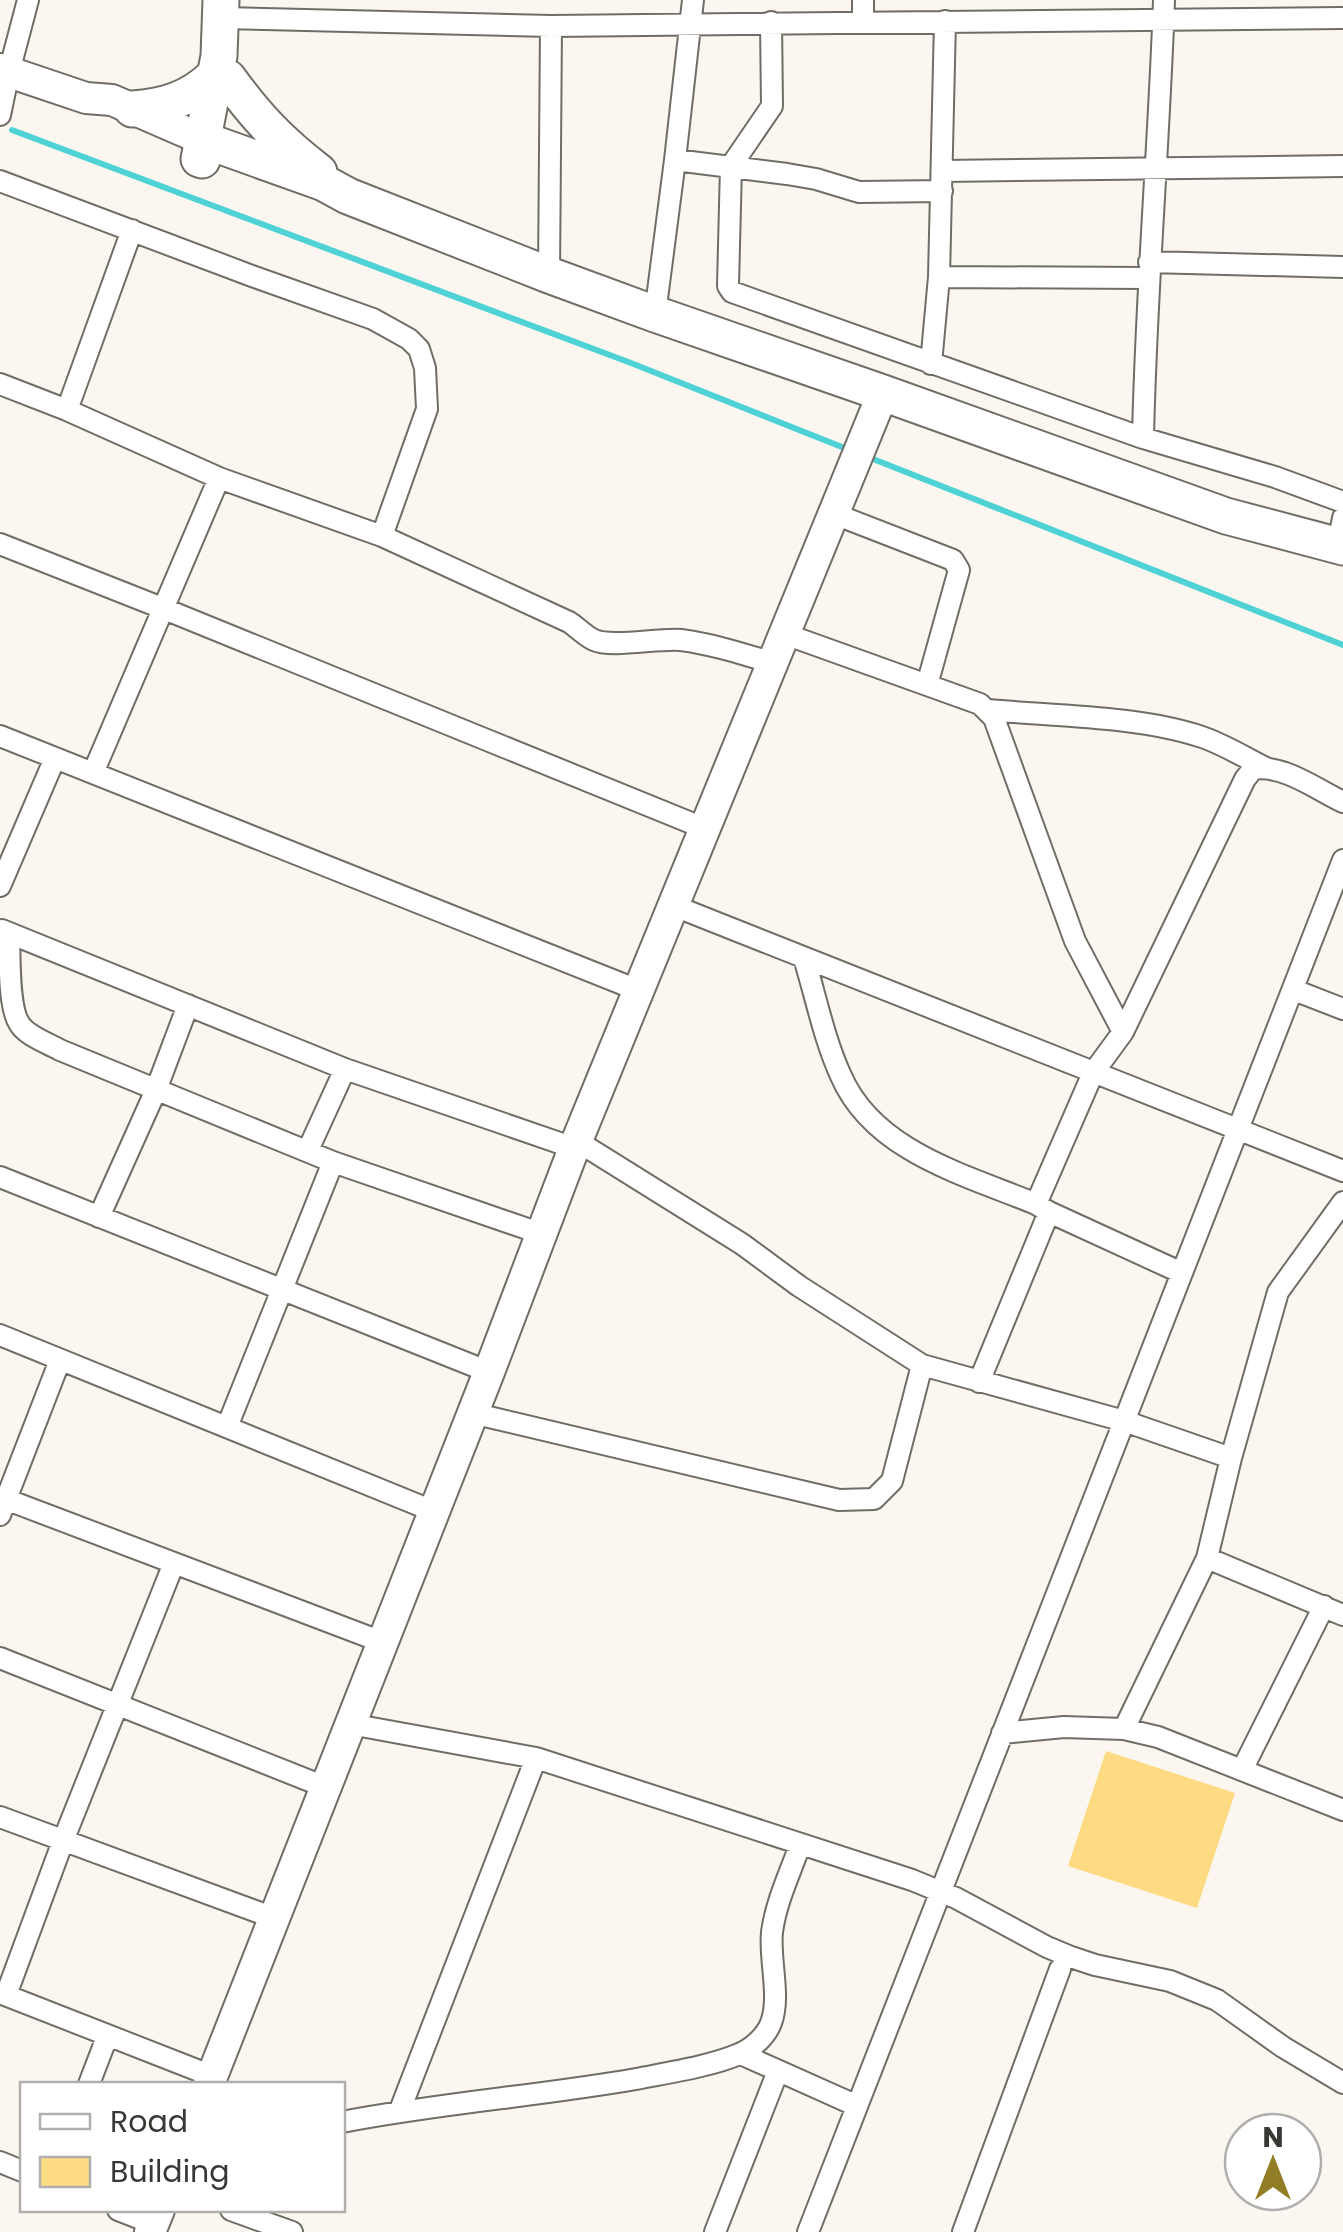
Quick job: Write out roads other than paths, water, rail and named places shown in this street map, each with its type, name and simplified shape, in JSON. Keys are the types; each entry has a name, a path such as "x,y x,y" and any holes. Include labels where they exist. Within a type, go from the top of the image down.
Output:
{"highway":[{"path":"220,9 220,70 232,101 215,154 343,193 548,276 1226,516 1341,537"},
{"path":"132,108 163,106 188,96 220,70"},
{"path":"220,70 262,123 343,193"}],"main road":[{"path":"4,70 86,98 112,100 215,154"},
{"path":"86,98 104,114 215,154"},
{"path":"210,2080 576,1144 883,393"}],"street":[{"path":"0,115 4,70 28,0"},
{"path":"655,314 693,0"},
{"path":"220,9 552,26 771,22 863,10 945,21 1164,9 1343,18"},
{"path":"1144,438 1164,9"},
{"path":"931,364 939,277 945,21"},
{"path":"771,22 772,106 732,166 728,286 732,292 1144,438 1276,476 1343,502"},
{"path":"548,276 552,26"},
{"path":"676,160 816,179 859,192 942,181 1158,168 1343,166"},
{"path":"0,181 373,319 409,339 419,349 425,368 427,409 382,536"},
{"path":"66,410 132,230"},
{"path":"939,277 1343,268"},
{"path":"0,384 220,478 382,536 569,622 601,642 682,640 773,663"},
{"path":"94,774 220,478"},
{"path":"832,513 957,564 959,570 927,685"},
{"path":"0,544 706,829"},
{"path":"785,634 988,710 1075,940 1122,1032"},
{"path":"988,710 1181,731 1204,737 1343,802"},
{"path":"0,736 640,991"},
{"path":"0,886 56,758"},
{"path":"979,1382 1093,1072 1122,1032 1245,779 1253,769 1264,767"},
{"path":"808,2232 1343,860"},
{"path":"672,905 1343,1172"},
{"path":"542,1234 333,1162 60,1050 26,1032 18,1022 4,931 345,1069 576,1144 742,1244 798,1286 922,1365 1124,1421 1232,1458"},
{"path":"804,958 841,1076 870,1118 904,1147 1182,1273"},
{"path":"1294,990 1343,1009"},
{"path":"98,1217 156,1090 188,1005"},
{"path":"308,1150 345,1069"},
{"path":"227,1427 333,1162"},
{"path":"0,1177 489,1372"},
{"path":"1124,1728 1207,1558 1278,1292 1343,1202"},
{"path":"0,1335 433,1511"},
{"path":"60,1360 2,1504 174,1563 382,1642"},
{"path":"472,1413 839,1500 874,1499 892,1481 922,1365"},
{"path":"1207,1558 1333,1610 1242,1770"},
{"path":"174,1563 3,1994 210,2080"},
{"path":"0,1658 325,1787"},
{"path":"350,1724 536,1758 912,1880 1071,1958 1170,1981 1217,2000 1343,2083"},
{"path":"1002,1733 1064,1726 1124,1728 1158,1737 1343,1810"},
{"path":"400,2110 536,1758"},
{"path":"0,1817 274,1918"},
{"path":"345,2121 400,2110 581,2089 677,2071 740,2054 764,2034 771,2022 775,1913 800,1845"},
{"path":"962,2232 1060,1970"},
{"path":"90,2082 108,2037"},
{"path":"740,2054 856,2105"},
{"path":"715,2232 778,2071"},
{"path":"124,2212 154,2222"},
{"path":"237,2212 292,2232"}],"waterway":[{"path":"12,130 631,363 852,451"},
{"path":"868,457 1343,645"}]}
